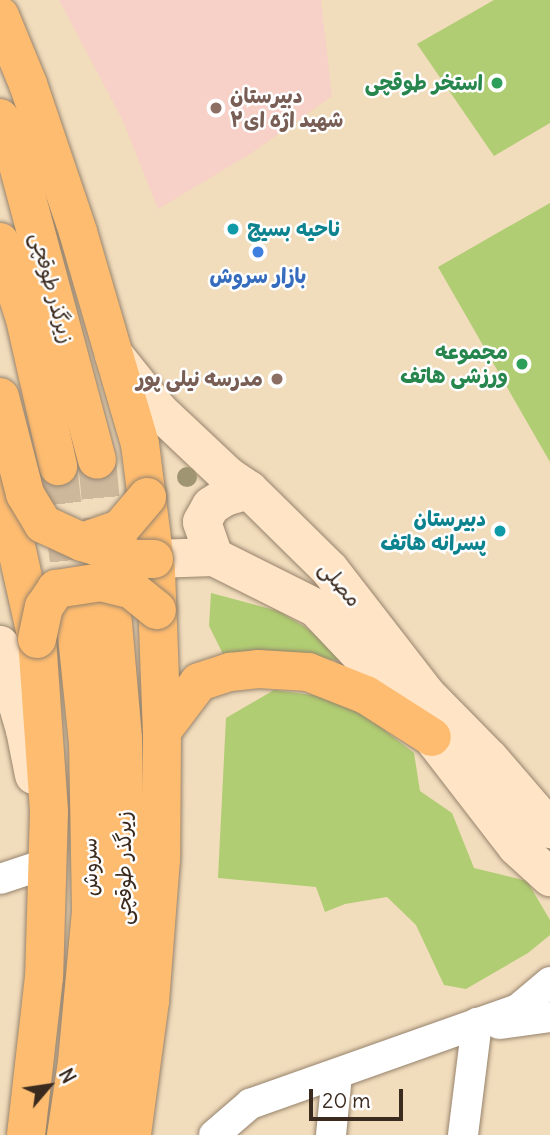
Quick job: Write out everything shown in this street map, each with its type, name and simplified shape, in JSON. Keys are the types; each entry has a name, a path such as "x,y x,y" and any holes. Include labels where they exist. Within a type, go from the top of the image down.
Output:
{"main road":[{"path":"17,0 29,84"},
{"path":"0,16 29,84 140,444 154,559 162,731 160,872 150,1001 132,1135"},
{"name":"زیرگذر طوقچی","path":"0,118 18,165 97,460"},
{"name":"زیرگذر طوقچی","path":"0,242 25,319 58,466"},
{"name":"مصلی","path":"114,355 159,411 228,475 249,490 330,569 427,695 547,822"},
{"path":"0,397 25,494 43,523 82,542 136,559 154,559"},
{"path":"0,475 37,639 48,853 44,977 26,1135"},
{"path":"215,557 202,522 211,506 218,501 249,490"},
{"path":"82,542 120,528 146,497"},
{"name":"مصلی","path":"154,559 215,557 316,608 405,702 517,847 550,877"},
{"path":"37,639 44,607 56,589 101,582 132,590 157,610"},
{"name":"سروش","path":"66,1135 77,1062 91,911 88,743 73,598"},
{"name":"زیرگذر طوقچی","path":"102,1135 113,1071 127,911 123,738 111,600"},
{"path":"0,645 25,730 48,853"},
{"path":"162,731 199,682 230,672 258,670 308,672 366,695 432,737"}],"street":[{"path":"0,879 48,853"},
{"path":"214,1135 250,1104 518,1009 550,982"},
{"path":"478,1023 509,1025 550,1017"},
{"path":"463,1135 478,1023"},
{"path":"331,1135 337,1075"}],"shaded area":[{"name":"دبیرستان شهید اژه ای۲","path":"59,0 321,0 332,96 250,154 158,209 123,121"}],"green space":[{"name":"استخر طوقچی","path":"494,0 550,0 550,123 494,156 417,44"},
{"name":"مجموعه ورزشی هاتف","path":"550,203 550,462 438,267"},
{"path":"211,593 278,611 307,628 345,661 282,655 225,658 209,626"},
{"path":"274,690 344,699 414,753 420,791 452,813 474,868 527,881 550,920 550,935 528,953 466,989 444,985 416,925 387,897 345,904 325,912 316,887 218,878 226,718"}],"tunnel":[{"path":"97,460 107,567"},
{"path":"58,466 73,598"}],"place":[{"name":"استخر طوقچی","path":"497,83"},
{"name":"دبیرستان شهید اژه ای۲","path":"216,108"},
{"name":"ناحیه بسیج","path":"233,229"},
{"name":"بازار سروش","path":"258,252"},
{"name":"مجموعه ورزشی هاتف","path":"522,364"},
{"name":"مدرسه نیلی پور","path":"277,379"},
{"name":"دبیرستان پسرانه هاتف","path":"500,531"}]}
